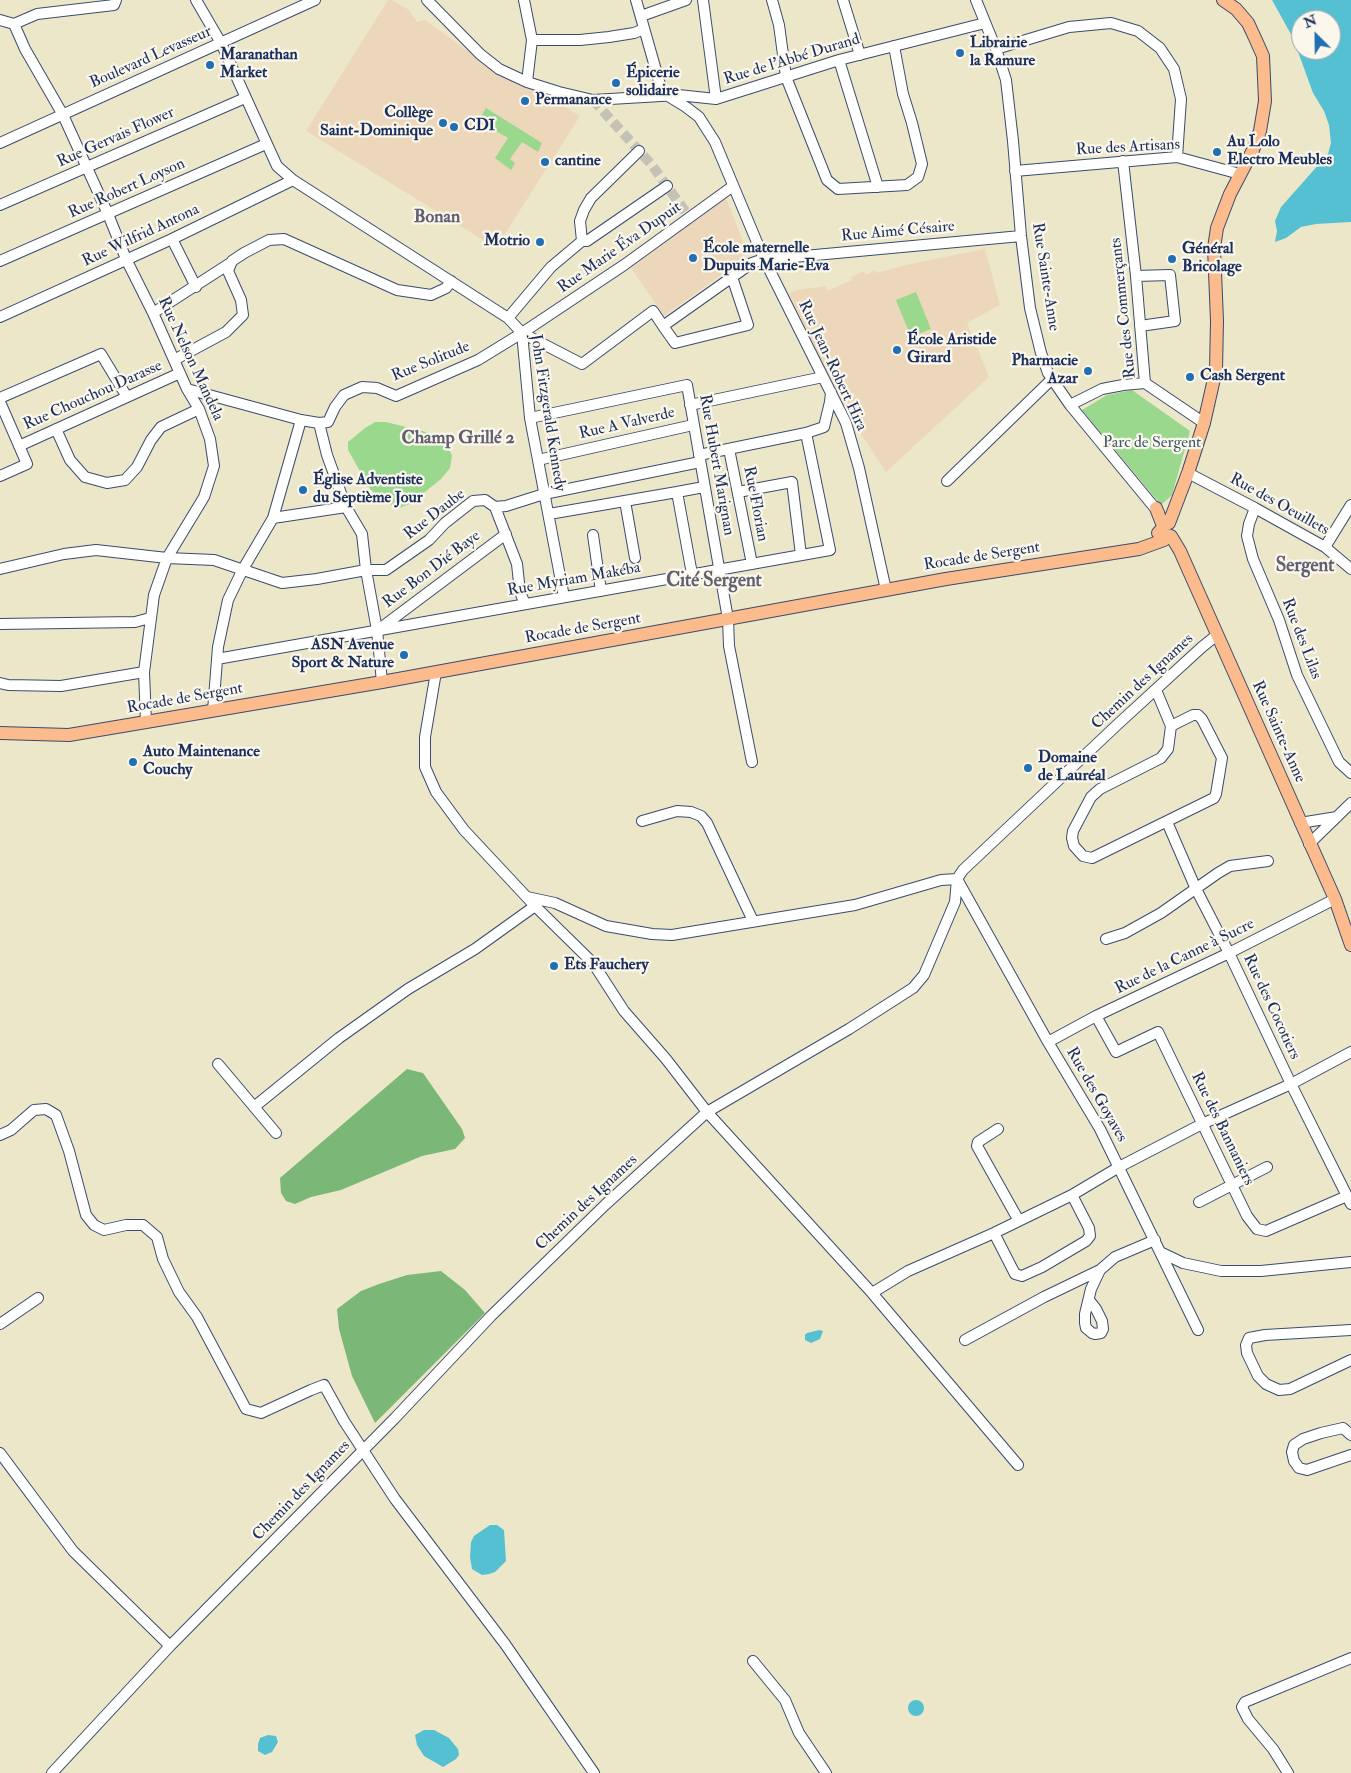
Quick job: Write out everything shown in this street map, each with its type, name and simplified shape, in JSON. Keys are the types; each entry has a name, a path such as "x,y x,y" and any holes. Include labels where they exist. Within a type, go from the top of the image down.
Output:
{"main road":[{"path":"1168,529 1204,423 1216,370 1217,321 1214,248 1217,228 1240,174 1253,150 1260,131 1265,101 1263,56 1248,23 1236,9 1223,0"},
{"name":"Rue Sainte-Anne","path":"1156,508 1180,551 1335,899 1351,945"},
{"name":"Rocade de Sergent","path":"0,733 69,735 382,682 886,590 1139,549 1168,529"}],"street":[{"name":"John Fitzgerald Kennedy","path":"196,0 221,43 244,98 277,166 293,180 508,318 522,333 530,418 564,597"},
{"name":"Boulevard Levasseur","path":"0,143 315,0"},
{"name":"Rue de l'Abbé Durand","path":"426,0 480,54 499,69 527,82 593,100 678,95 712,99 839,60 985,23"},
{"path":"524,0 532,40 527,82"},
{"path":"636,0 665,96"},
{"path":"641,16 686,0"},
{"path":"699,117 701,110 712,99 703,0"},
{"path":"772,0 779,25 786,77 827,180 838,189 908,185 918,177 922,164 912,123 902,94 894,46"},
{"path":"843,0 860,55"},
{"name":"Rue Sainte-Anne","path":"976,0 1003,66 1006,80 1021,236 1034,326 1042,353 1052,379 1070,405 1156,508"},
{"path":"0,20 14,24 36,14 117,2"},
{"path":"996,49 1069,27 1110,23 1138,31 1160,48 1174,69 1182,99 1178,157"},
{"name":"Rue Nelson Mandela","path":"14,24 25,49 63,115 108,214 126,259 199,409 210,439 214,466 204,497 167,558 154,595 144,672 146,722"},
{"path":"532,40 580,40 634,33 644,29"},
{"path":"839,60 878,187"},
{"name":"Rue Jean-Robert Hira","path":"665,96 686,107 699,117 715,142 764,259 844,420 859,468 886,590"},
{"name":"Rue Gervais Flower","path":"0,205 244,98"},
{"name":"Rue Robert Loyson","path":"0,261 266,144"},
{"path":"582,241 580,221 587,204 639,151"},
{"name":"Rue des Artisans","path":"1015,170 1178,157 1240,174"},
{"name":"Rue des Commerçants","path":"1122,161 1136,276 1145,383 1204,423"},
{"name":"Rue Wilfrid Antona","path":"0,317 172,239 293,180"},
{"path":"508,318 551,268 582,241 587,241 667,186"},
{"name":"Rue Marie Éva Dupuit","path":"522,333 624,265 733,186"},
{"name":"Rue Aimé Césaire","path":"664,326 752,263 764,259 1021,236"},
{"path":"172,239 196,286"},
{"path":"153,313 244,253 269,240 284,239 397,290 430,295 446,288 451,281"},
{"path":"174,360 226,332 244,315 241,300 228,272 232,262"},
{"path":"1136,276 1170,275 1175,321 1140,326"},
{"path":"522,333 582,364 653,312 676,342 748,326 732,277"},
{"name":"Rue Solitude","path":"319,423 328,422 335,407 344,395 362,387 377,388 396,396 478,360 522,333"},
{"path":"0,398 101,354 127,397"},
{"name":"Rue Chouchou Darasse","path":"19,446 180,373"},
{"path":"690,405 823,377"},
{"path":"947,481 1052,379"},
{"path":"1070,405 1102,389 1145,383"},
{"name":"Rue Hubert Marignan","path":"530,418 686,385 728,619 729,646 752,762"},
{"path":"188,388 301,420 319,423 327,455 346,507 362,534 366,570 377,630 382,682"},
{"path":"824,427 831,392"},
{"path":"0,402 27,464 0,476"},
{"path":"56,429 70,460 85,477 107,483 125,480 137,467 151,440 161,427 199,409"},
{"path":"214,711 218,647 228,600 243,569 273,518 301,420"},
{"path":"806,433 844,420"},
{"name":"Rue A Valverde","path":"538,460 693,425"},
{"name":"Rue Daube","path":"0,569 64,554 96,550 167,558 214,560 282,584 366,570 386,570 429,540 445,523 472,501 485,500 495,507 515,504 544,494 699,459 729,449 806,433"},
{"name":"Rue Myriam Makéba","path":"217,659 830,550 806,433"},
{"name":"Rue Florian","path":"729,449 752,564"},
{"name":"Rue des Oeuillets","path":"1188,473 1325,547 1351,569"},
{"path":"738,492 792,482 801,555"},
{"path":"548,514 704,487"},
{"path":"677,492 692,574"},
{"path":"625,501 635,558"},
{"path":"1325,547 1351,505"},
{"path":"273,518 346,507"},
{"path":"495,507 517,564 520,592 525,604"},
{"name":"Rue des Lilas","path":"1255,508 1246,536 1253,559 1279,620 1297,675 1339,762 1351,773"},
{"name":"Rue Bon Dié Baye","path":"377,630 506,534"},
{"path":"593,535 601,590"},
{"path":"0,624 135,622 150,618"},
{"name":"Chemin des Ignames","path":"52,1773 170,1646 363,1451 491,1316 605,1205 707,1112 849,1029 913,988 924,975 955,902 957,879 963,870 1217,635"},
{"path":"0,683 8,685 61,686 144,672"},
{"path":"436,672 425,737 425,767 436,792 464,830 535,906 593,963 624,1011 666,1059 707,1112 872,1293 1018,1465"},
{"path":"1156,690 1171,726 1168,749 1161,758 1095,792 1091,797 1073,832 1072,838 1074,846 1083,856 1092,858 1214,798 1222,764 1220,753 1200,717 1192,715 1171,726"},
{"path":"1309,844 1351,803"},
{"path":"642,821 678,811 692,812 701,816 707,823 753,921"},
{"path":"1300,823 1337,817"},
{"name":"Rue des Cocotiers","path":"1167,822 1196,889 1230,953 1291,1084 1349,1200"},
{"path":"1106,939 1125,933 1148,921 1230,866 1268,861"},
{"path":"527,897 554,903 606,926 652,934 672,935 855,905 941,880 957,879"},
{"name":"Rue des Goyaves","path":"957,879 1048,1042 1100,1128 1198,1330"},
{"name":"Rue de la Canne à Sucre","path":"1048,1042 1096,1016 1230,953 1335,899"},
{"path":"254,1107 354,1027 408,989 474,948 535,906"},
{"name":"Rue des Bannaniers","path":"1096,1016 1116,1052 1158,1032 1252,1224 1262,1231 1266,1231 1349,1200"},
{"path":"872,1293 908,1271 994,1233 1072,1195 1119,1167 1202,1124 1291,1084 1351,1052"},
{"path":"218,1064 276,1133"},
{"path":"0,1135 11,1130 34,1110 46,1109 56,1115 70,1151 86,1215 94,1225 104,1230 126,1225 143,1226 157,1237 163,1259 179,1292 197,1317 246,1409 261,1413 324,1385 363,1451 396,1499 505,1644 594,1773"},
{"path":"998,1128 978,1142 978,1146 1019,1221"},
{"path":"1200,1202 1268,1167"},
{"path":"994,1233 1015,1274 1022,1276 1042,1267 1086,1241 1090,1236 1089,1228 1072,1195"},
{"path":"965,1340 1044,1297 1100,1270 1115,1257 1155,1240"},
{"path":"1160,1252 1183,1262 1222,1271 1261,1271 1351,1262"},
{"path":"1089,1300 1091,1289 1100,1270"},
{"path":"0,1324 38,1298"},
{"path":"1351,1330 1265,1335 1249,1338 1246,1345 1247,1354 1258,1376 1266,1384 1279,1390 1290,1389 1351,1360"},
{"path":"1351,1434 1343,1428 1321,1433 1298,1442 1294,1445 1292,1452 1294,1461 1299,1468 1306,1470 1351,1455"},
{"path":"0,1453 73,1551 170,1646"},
{"path":"1288,1773 1248,1719 1242,1707 1245,1702 1351,1658"},
{"path":"753,1661 785,1700 799,1733 826,1773"}],"shaded area":[{"name":"Collège Saint-Dominique","path":"388,0 392,0 409,10 417,22 425,20 496,71 531,86 580,116 496,248 306,131"},
{"name":"École maternelle Dupuits Marie-Eva","path":"726,198 747,251 735,265 664,316 631,268"},
{"name":"École Aristide Girard","path":"985,249 1000,305 967,323 989,377 886,472 844,408 789,294 796,290 826,286 827,291 852,280 851,277 864,271 866,275 875,270 876,273"}],"green space":[{"path":"486,108 542,143 538,152 522,142 510,159 515,163 511,170 495,158 508,138 478,121"},
{"path":"916,292 931,329 911,337 896,300"},
{"name":"Parc de Sergent","path":"1132,390 1190,431 1172,495 1161,505 1082,410 1107,395"},
{"path":"375,422 386,422 434,434 448,446 452,456 450,468 441,479 410,504 399,508 385,502 370,489 348,450 348,442"},
{"path":"407,1069 423,1073 462,1129 465,1138 455,1149 422,1156 341,1190 311,1197 295,1204 286,1201 281,1193 280,1178"},
{"path":"441,1271 465,1290 485,1313 375,1423 352,1376 339,1329 337,1309 361,1291 379,1284 407,1275"}],"water":[{"path":"1272,0 1351,0 1351,222 1301,227 1286,238 1275,242 1277,231 1275,221 1281,207 1328,154 1331,143 1329,125 1324,111 1313,93 1301,60 1341,60 1341,10 1291,10 1291,34"},
{"path":"823,1331 820,1339 811,1343 805,1340 807,1333"},
{"path":"490,1525 497,1525 504,1530 506,1561 495,1572 482,1575 472,1569 470,1557 471,1542 474,1536"},
{"path":"916,1700 924,1708 916,1716 908,1708"},
{"path":"424,1730 434,1730 449,1738 458,1749 459,1755 456,1759 443,1767 424,1756 417,1745 415,1735"},
{"path":"268,1735 276,1736 278,1742 272,1752 265,1755 258,1751 258,1744 260,1738"}],"tunnel":[{"path":"593,100 651,164 690,218"}],"place":[{"name":"Librairie la Ramure","path":"960,53"},
{"name":"Maranathan Market","path":"210,65"},
{"name":"Épicerie solidaire","path":"616,83"},
{"name":"Permanance","path":"525,101"},
{"name":"Collège Saint-Dominique","path":"443,123"},
{"name":"CDI","path":"454,127"},
{"name":"Au Lolo Electro Meubles","path":"1217,152"},
{"name":"cantine","path":"545,162"},
{"name":"Motrio","path":"540,242"},
{"name":"École maternelle Dupuits Marie-Eva","path":"693,258"},
{"name":"Général Bricolage","path":"1172,259"},
{"name":"École Aristide Girard","path":"897,350"},
{"name":"Pharmacie Azar","path":"1088,371"},
{"name":"Cash Sergent","path":"1190,377"},
{"name":"Église Adventiste du Septième Jour","path":"303,490"},
{"name":"ASN Avenue Sport & Nature","path":"404,655"},
{"name":"Auto Maintenance Couchy","path":"133,762"},
{"name":"Domaine de Lauréal","path":"1028,768"},
{"name":"Ets Fauchery","path":"554,966"}],"district":[{"name":"Bonan","path":"437,218"},
{"name":"Champ Grillé 2","path":"458,439"},
{"name":"Sergent","path":"1305,567"},
{"name":"Cité Sergent","path":"714,582"}]}
